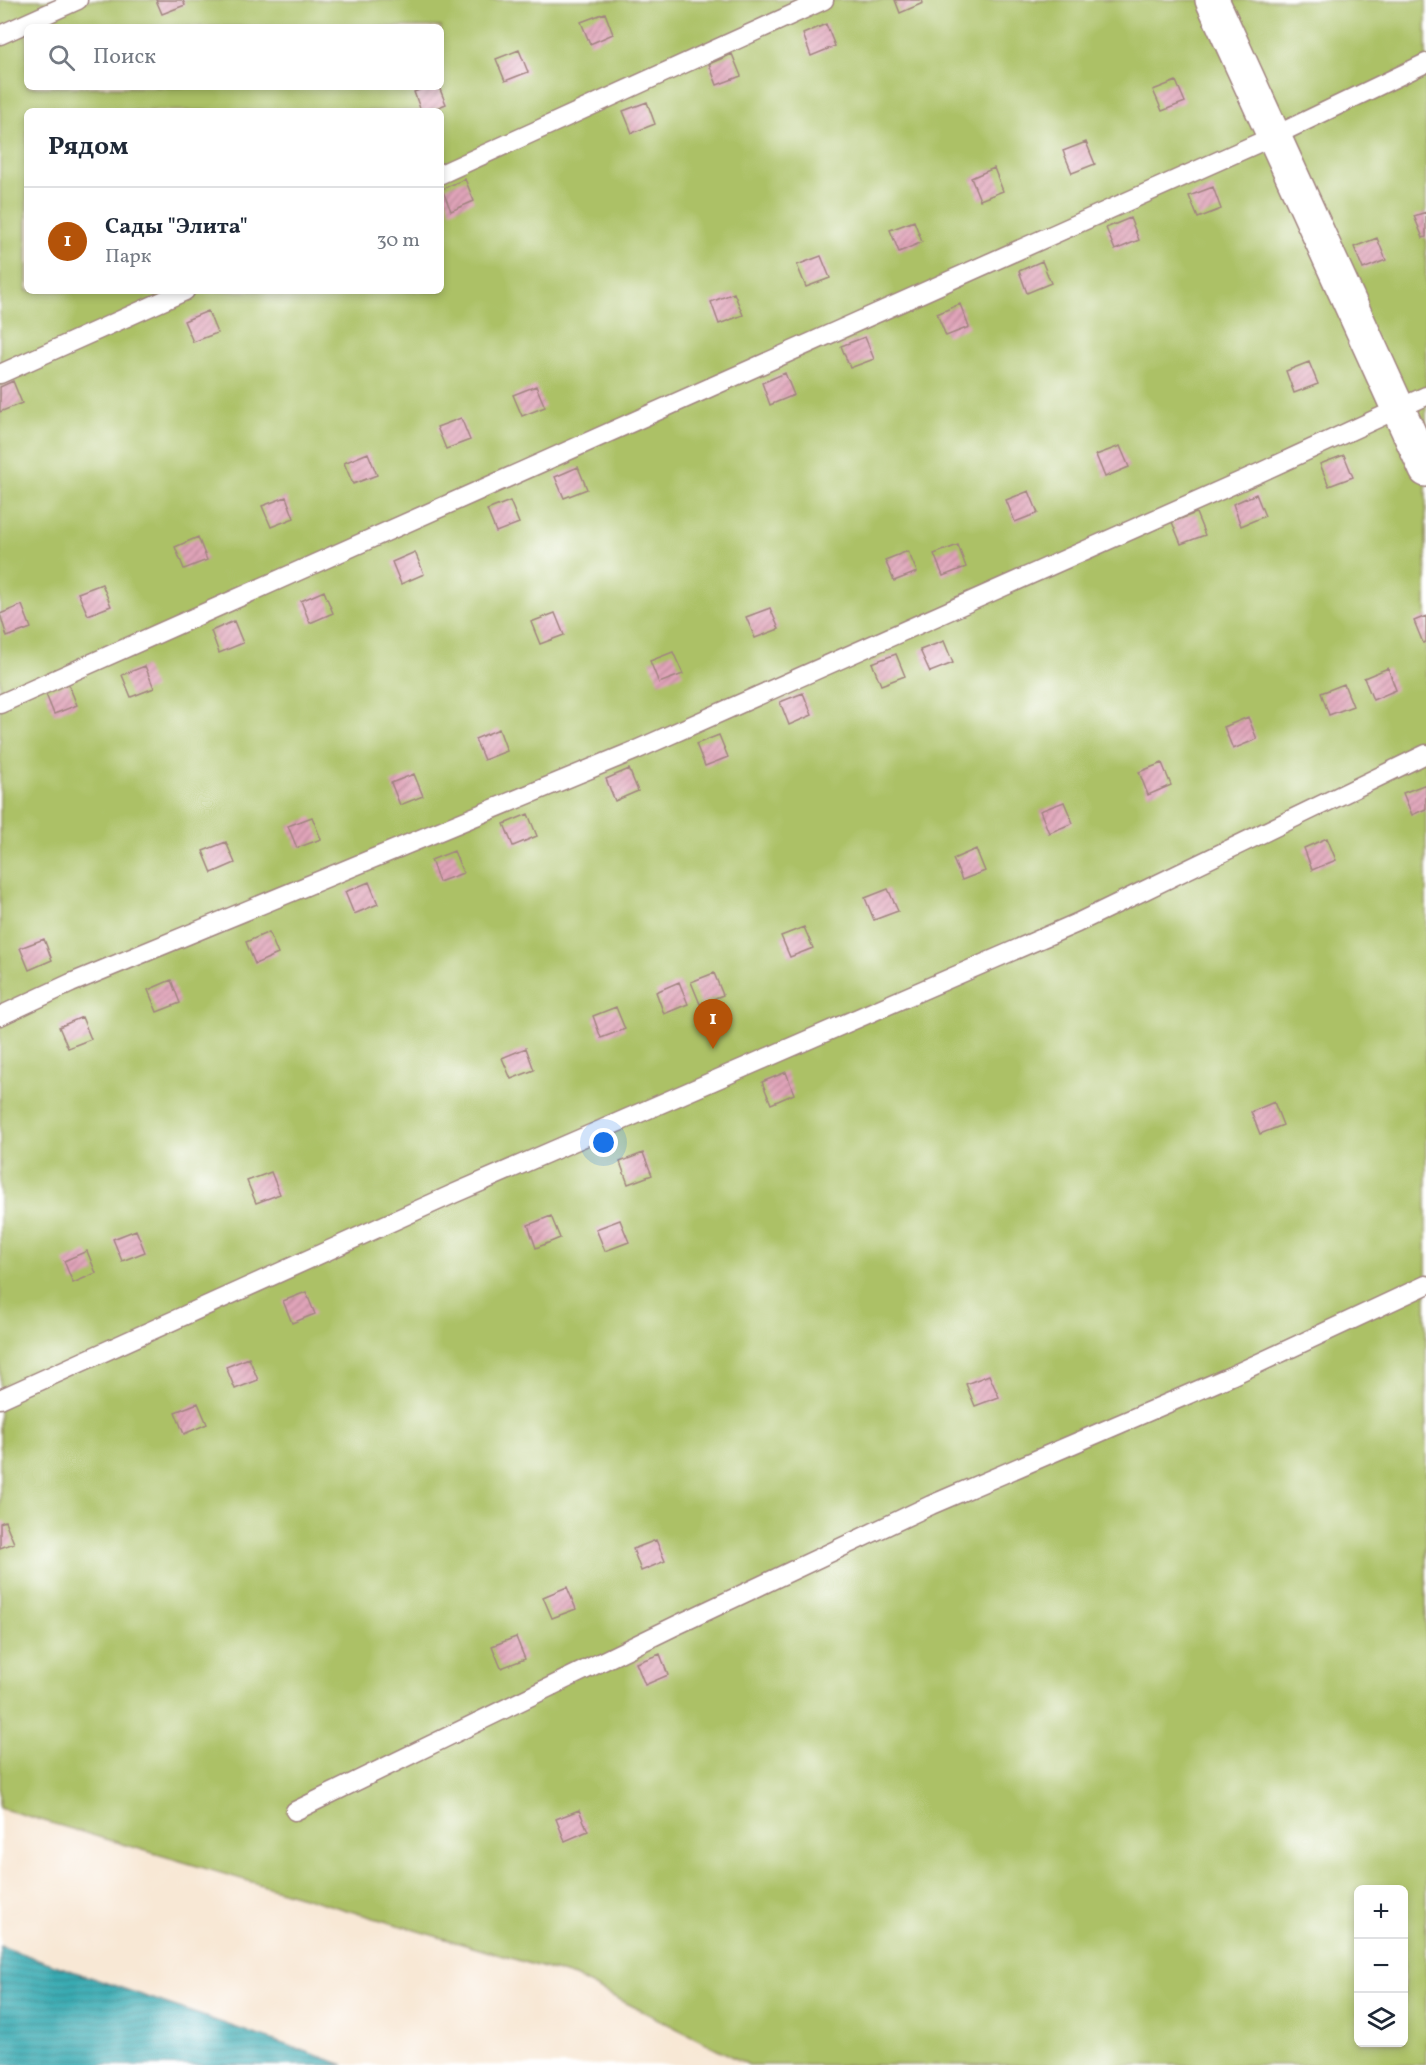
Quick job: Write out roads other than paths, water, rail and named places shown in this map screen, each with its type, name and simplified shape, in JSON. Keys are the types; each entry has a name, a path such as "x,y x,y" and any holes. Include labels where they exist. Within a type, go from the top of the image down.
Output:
{"street":[{"path":"1212,0 1274,136 1412,402 1426,470"}],"lane":[{"path":"25,24 78,0"},
{"path":"444,173 718,46 824,0"},
{"path":"0,35 24,24"},
{"path":"0,704 1274,136 1426,63"},
{"path":"0,374 178,294"},
{"path":"0,1016 82,978 636,750 1259,473 1412,402"},
{"path":"0,1400 453,1194 1077,923 1426,754"},
{"path":"295,1811 677,1625 921,1510 1231,1376 1426,1285"}],"water":[{"path":"0,1946 344,2065 0,2065"}],"place":[{"name":"Сады \"Элита\"","path":"713,1049"}]}
